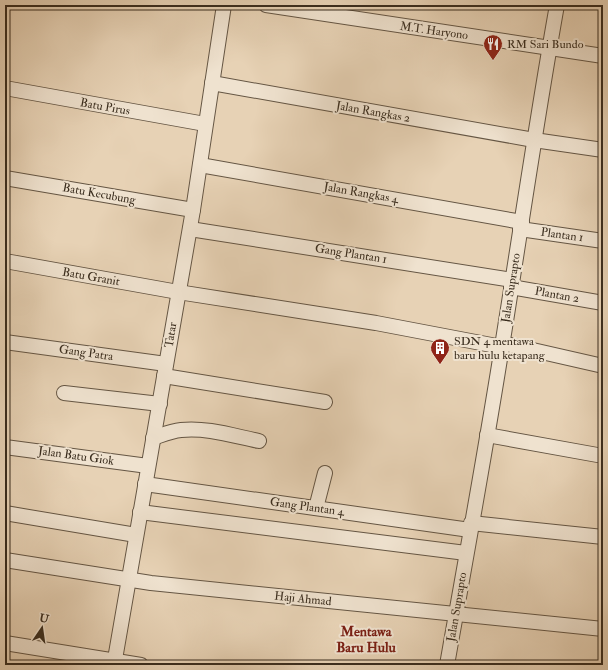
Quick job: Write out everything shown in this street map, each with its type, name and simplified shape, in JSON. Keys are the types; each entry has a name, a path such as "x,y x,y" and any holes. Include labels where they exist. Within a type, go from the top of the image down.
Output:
{"street":[{"name":"Tatar","path":"115,663 128,580 193,210 224,5"},
{"name":"M.T. Haryono","path":"266,5 603,56"},
{"name":"Jalan Suprapto","path":"447,665 502,345 557,5"},
{"name":"Jalan Rangkas 2","path":"212,83 534,140 603,150"},
{"name":"Batu Pirus","path":"5,88 206,124"},
{"name":"Jalan Rangkas 4","path":"200,165 521,225"},
{"name":"Batu Kecubung","path":"5,178 193,210"},
{"name":"Plantan 1","path":"521,225 603,241"},
{"name":"Gang Plantan 1","path":"190,228 512,284"},
{"name":"Batu Granit","path":"5,261 178,292 376,323 502,345 603,366"},
{"name":"Plantan 2","path":"512,284 603,303"},
{"name":"Gang Patra","path":"5,342 165,370 325,402"},
{"path":"64,393 160,404"},
{"path":"153,438 174,431 187,429 208,431 258,441"},
{"path":"487,435 603,456"},
{"name":"Jalan Batu Giok","path":"5,447 148,466"},
{"path":"316,508 325,473"},
{"name":"Gang Plantan 4","path":"145,484 316,508 471,526 603,537"},
{"path":"140,512 466,553"},
{"path":"5,514 136,535"},
{"name":"Haji Ahmad","path":"5,560 128,580 603,629"},
{"path":"5,643 115,663 141,665"}],"place":[{"name":"RM Sari Bundo","path":"493,61"},
{"name":"SDN 4 mentawa baru hulu ketapang","path":"440,365"}],"district":[{"name":"Mentawa Baru Hulu","path":"366,640"}]}
